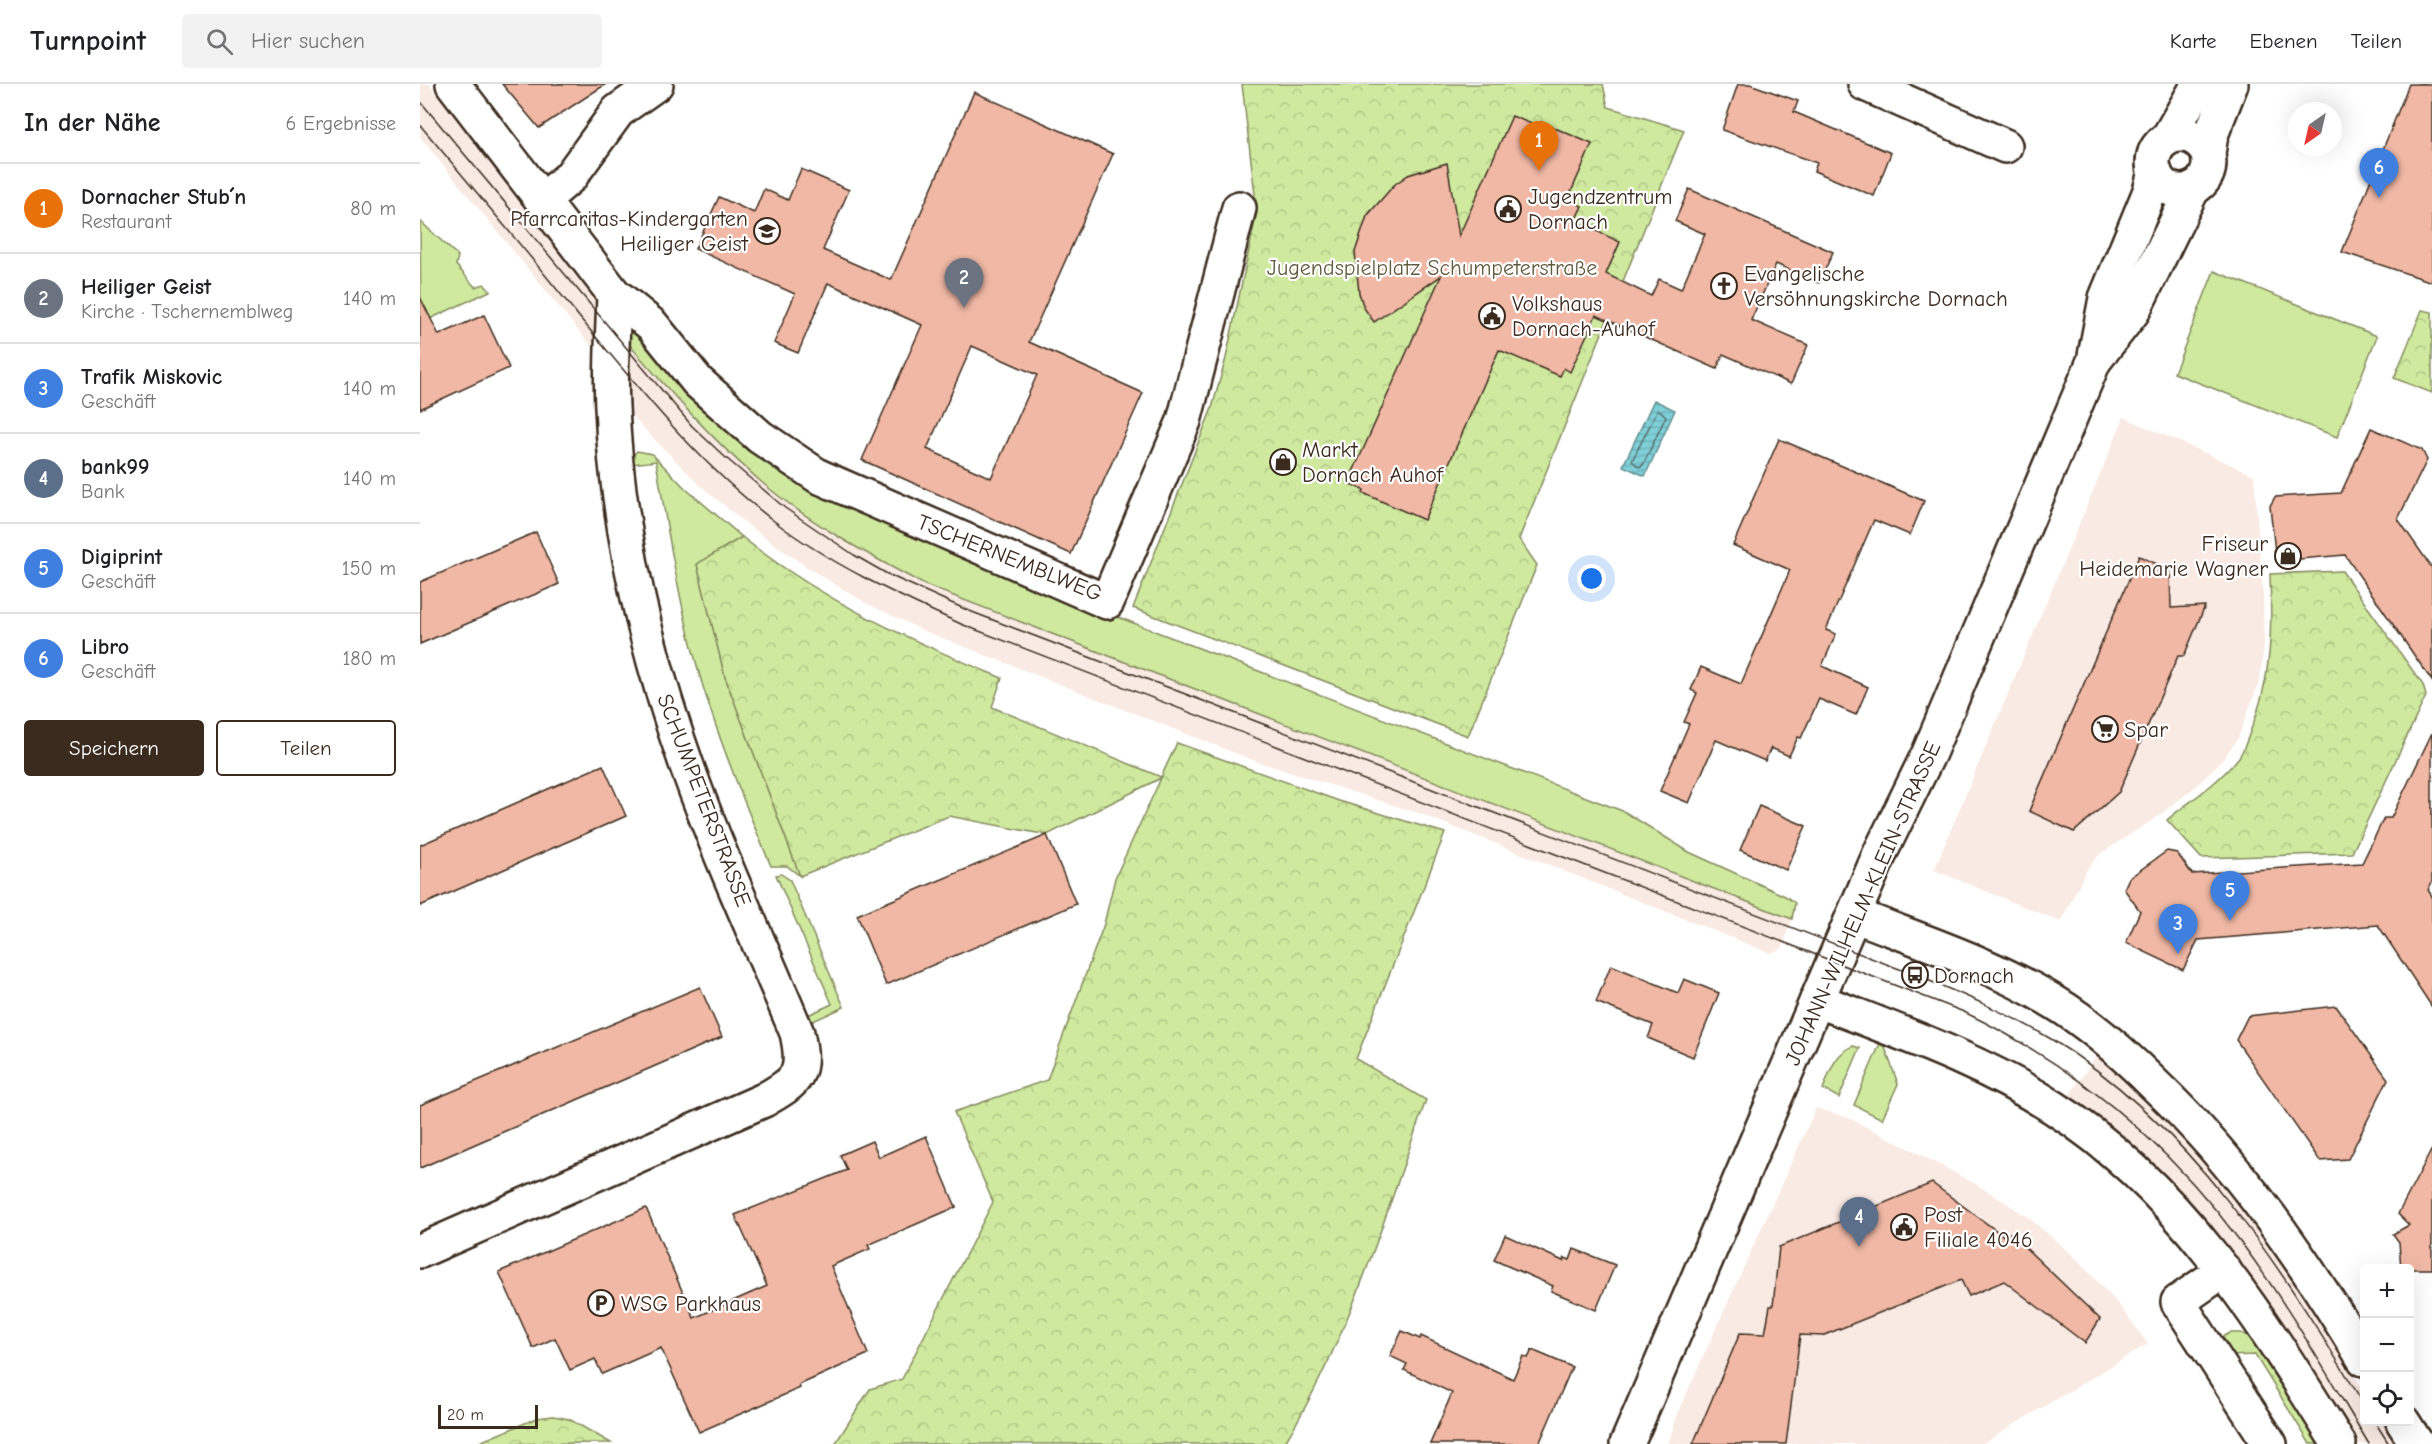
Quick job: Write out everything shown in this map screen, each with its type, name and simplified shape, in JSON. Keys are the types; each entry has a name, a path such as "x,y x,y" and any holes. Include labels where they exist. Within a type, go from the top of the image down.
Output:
{"street":[{"path":"453,84 614,294"},
{"path":"542,201 570,177 618,111 656,84"},
{"path":"1865,84 2005,146"},
{"name":"JOHANN-WILHELM-KLEIN-STRASSE","path":"1627,1444 1854,915 1929,753 2094,361 2106,298 2150,191 2155,172 2154,154 2161,143 2169,138 2199,84"},
{"name":"JOHANN-WILHELM-KLEIN-STRASSE","path":"2094,361 2133,311 2193,188 2206,175 2211,135 2231,84"},
{"path":"2169,138 2181,135 2191,137 2201,143 2208,153"},
{"path":"2155,172 2163,184 2172,189 2193,188"},
{"name":"TSCHERNEMBLWEG","path":"614,294 652,325 719,402 766,442 801,467 1107,602 1184,421 1239,208"},
{"name":"SCHUMPETERSTRASSE","path":"420,1251 764,1100 789,1085 800,1072 802,1056 797,1033 689,770 647,631 628,544 617,459 612,406 614,294"},
{"path":"1854,915 2018,982 2054,1002 2115,1045 2188,1116 2230,1163 2273,1219 2360,1353"},
{"path":"1817,1000 1977,1064 2054,1107 2084,1129 2142,1179 2224,1270 2276,1344 2339,1444"},
{"path":"2224,1270 2178,1302 2270,1444"},
{"path":"2406,1426 2417,1444"}],"shaded area":[{"path":"420,84 429,84 591,287 596,305 592,347 420,137"},
{"path":"627,342 695,421 761,482 821,526 925,585 1792,919 1782,949 1770,953 1421,814 1258,762 922,630 866,603 808,568 748,525 703,488 633,417 626,398"},
{"path":"2124,417 2254,475 2263,596 2264,644 2260,680 2238,738 2224,758 2195,787 2157,817 2100,854 2086,870 2061,922 1934,870"},
{"path":"2097,1055 2175,1129 2268,1240 2312,1305 2360,1385 2360,1426 2385,1426 2396,1444 2351,1444 2066,1100"},
{"path":"1816,1108 1849,1118 1914,1151 1981,1187 2028,1217 2077,1259 2119,1305 2148,1344 1982,1444 1668,1444 1679,1410"}],"green space":[{"name":"Jugendspielplatz Schumpeterstraße","path":"1242,84 1603,84 1608,107 1684,130 1519,539 1537,565 1468,736 1133,608 1212,408 1226,358 1257,212"},
{"path":"420,221 458,256 456,265 475,287 484,284 490,291 421,323"},
{"path":"2214,271 2377,336 2337,437 2174,373"},
{"path":"2422,310 2432,312 2432,393 2394,378"},
{"path":"635,328 799,476 1118,617 1625,812 1689,852 1785,896 1795,903 1792,919 925,585 818,524 759,480 691,414 627,342 629,333"},
{"path":"637,451 652,454 686,489 742,537 697,564 725,677 800,876 787,866 771,866 732,771 706,698 692,647 674,567 656,461 632,464 632,457"},
{"path":"742,537 803,580 867,617 933,649 1002,678 992,707 1161,777 1177,743 1339,801 1445,833 1356,1059 1426,1100 1347,1319 1307,1404 1284,1444 835,1444 870,1389 902,1379 993,1202 954,1112 1047,1080 1104,924 1115,878 1161,778 1047,835 949,816 800,876 725,677 697,564"},
{"path":"2342,571 2423,685 2426,696 2352,853 2201,858 2167,820 2223,775 2239,757 2245,745 2257,713 2267,674 2271,615 2270,574"},
{"path":"781,874 790,880 844,1007 811,1022 808,1015 832,1004 776,875"},
{"path":"1882,1039 1898,1084 1882,1119 1854,1105"},
{"path":"1853,1046 1860,1048 1839,1098 1823,1089 1837,1059"},
{"path":"2230,1333 2241,1333 2259,1340 2277,1377 2319,1444 2310,1444 2255,1355 2228,1356 2220,1338"},
{"path":"553,1416 569,1419 611,1443 475,1444 537,1418"}],"water":[{"path":"1654,400 1675,410 1645,476 1623,466"}],"building":[{"path":"502,84 606,84 539,128"},
{"path":"1738,84 1750,84 1798,101 1794,112 1891,153 1874,196 1814,171 1817,163 1722,130"},
{"path":"2409,84 2432,84 2432,282 2342,252"},
{"path":"974,92 1113,154 1029,342 1143,393 1071,554 862,460 922,325 828,283 798,353 774,343 795,294 695,249 719,197 754,213 764,189 788,200 801,169 849,190 823,250 891,280","holes":["972,346 1037,375 991,478 927,449"]},
{"name":"Volkshaus Dornach-Auhof","path":"1512,116 1539,127 1541,122 1592,144 1568,199 1582,206 1575,221 1620,242 1606,274 1651,296 1659,279 1681,289 1705,234 1675,221 1689,189 1833,252 1819,283 1776,264 1751,320 1808,345 1791,384 1723,354 1717,369 1596,315 1570,372 1564,368 1560,376 1499,350 1424,520 1363,493 1364,490 1348,483 1441,276 1374,322 1364,308 1359,293 1355,252 1367,216 1394,185 1408,175 1447,163 1459,236"},
{"path":"420,297 439,335 484,315 509,368 420,409"},
{"path":"2371,428 2422,450 2427,460 2398,519 2432,568 2432,681 2345,555 2276,561 2270,506 2275,497 2341,493"},
{"path":"1779,439 1924,501 1910,535 1874,520 1826,630 1836,634 1822,666 1868,687 1856,715 1819,699 1801,738 1798,737 1789,756 1771,748 1765,761 1716,740 1689,803 1660,791 1689,724 1684,722 1697,693 1691,690 1701,667 1741,684 1790,570 1733,545"},
{"path":"536,532 559,584 420,644 420,582"},
{"name":"Spar","path":"2139,556 2170,570 2171,608 2205,606 2184,656 2178,656 2119,792 2074,832 2029,811"},
{"path":"2432,733 2432,882 2428,890 2432,896 2432,1007 2378,925 2198,940 2183,970 2126,943 2140,911 2124,889 2129,878 2167,851 2177,853 2192,874 2362,863 2384,818 2391,818"},
{"path":"603,765 626,816 420,906 420,845"},
{"path":"1759,806 1806,826 1786,870 1740,850"},
{"path":"1047,835 1076,904 886,985 857,915"},
{"path":"1611,965 1678,993 1684,979 1719,993 1693,1057 1648,1038 1653,1025 1596,1002"},
{"path":"700,987 722,1037 420,1168 420,1105"},
{"path":"2336,1006 2388,1079 2348,1159 2320,1161 2236,1040 2248,1016"},
{"path":"926,1136 956,1207 868,1245 870,1249 831,1266 868,1354 799,1385 800,1388 699,1432 661,1348 602,1374 595,1359 570,1370 555,1338 533,1348 499,1272 646,1208 694,1318 767,1286 735,1215 847,1170 840,1155 872,1141 879,1157"},
{"path":"2432,1149 2432,1269 2414,1269 2414,1264 2401,1264 2399,1242 2393,1234 2409,1225 2398,1214"},
{"path":"1932,1183 2005,1237 2010,1233 2100,1319 2085,1343 2004,1281 1969,1296 1961,1280 1822,1336 1800,1335 1786,1444 1693,1444 1740,1333 1765,1334 1770,1306 1773,1306 1779,1247"},
{"path":"1505,1235 1563,1261 1565,1258 1570,1260 1574,1249 1615,1265 1596,1310 1551,1291 1553,1286 1494,1260"},
{"path":"1402,1331 1420,1339 1421,1336 1513,1379 1523,1356 1528,1358 1532,1350 1572,1367 1539,1444 1430,1444 1452,1393 1404,1370 1407,1364 1390,1356"}],"tram line":[{"path":"420,101 692,426 785,508 854,555 889,575 967,610 1915,975 1984,1004 2035,1030 2101,1074 2147,1113 2190,1156 2229,1202 2265,1251 2360,1398"},
{"path":"420,125 625,372 695,451 774,521 795,537 841,565 961,624 1964,1012 2043,1056 2080,1082 2150,1139 2212,1205 2275,1290 2369,1444"},
{"path":"2378,1426 2389,1444"}],"place":[{"name":"Dornacher Stub´n","path":"1539,171"},
{"name":"Libro","path":"2379,198"},
{"name":"Jugendzentrum Dornach","path":"1508,209"},
{"name":"Pfarrcaritas-Kindergarten Heiliger Geist","path":"767,231"},
{"name":"Evangelische Versöhnungskirche Dornach","path":"1724,286"},
{"name":"Heiliger Geist","path":"964,308"},
{"name":"Volkshaus Dornach-Auhof","path":"1492,316"},
{"name":"Markt Dornach Auhof","path":"1283,462"},
{"name":"Friseur Heidemarie Wagner","path":"2288,556"},
{"name":"Spar","path":"2105,729"},
{"name":"Digiprint","path":"2230,921"},
{"name":"Trafik Miskovic","path":"2178,954"},
{"name":"Dornach","path":"1915,975"},
{"name":"Post Filiale 4046","path":"1904,1227"},
{"name":"bank99","path":"1859,1247"},
{"name":"WSG Parkhaus","path":"601,1303"}]}
